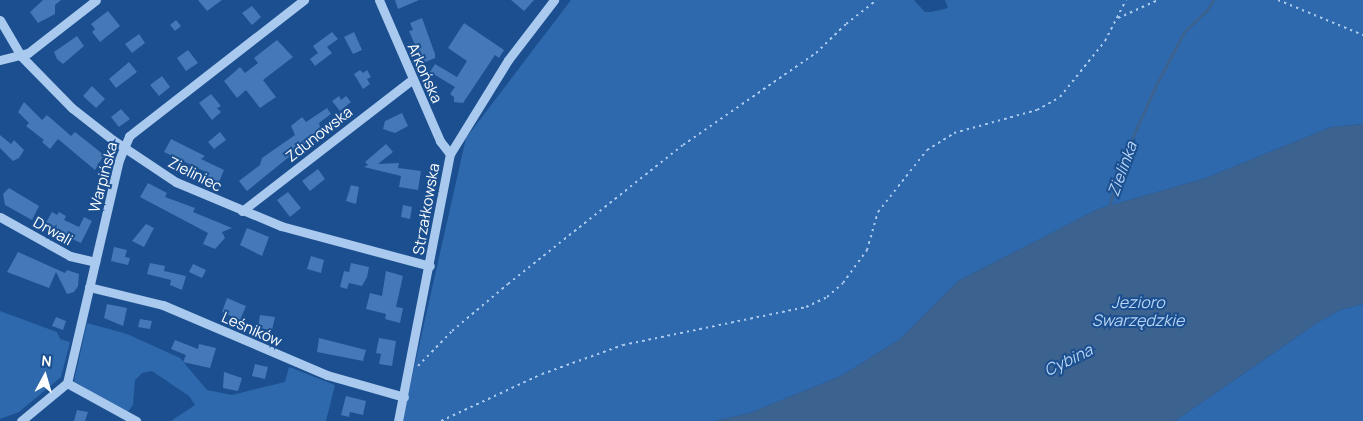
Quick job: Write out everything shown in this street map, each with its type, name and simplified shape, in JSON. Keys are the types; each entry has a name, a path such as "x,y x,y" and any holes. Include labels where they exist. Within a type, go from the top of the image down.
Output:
{"street":[{"path":"0,60 21,56 96,0"},
{"name":"Warpińska","path":"67,384 95,262 124,148 129,136 304,0"},
{"name":"Arkońska","path":"379,0 440,140 450,154"},
{"name":"Strzałkowska","path":"398,421 430,266 450,154 513,53 554,0"},
{"name":"Zieliniec","path":"0,20 21,56 72,108 124,148 176,182 282,226 430,266"},
{"name":"Zdunowska","path":"242,211 413,79"},
{"name":"Drwali","path":"0,217 70,256 95,262"},
{"name":"Leśników","path":"89,287 163,305 327,375 404,397"},
{"path":"21,421 67,384 136,421"}],"path":[{"path":"409,370 416,368 452,331 508,284 668,157 816,53 846,24 877,0"},
{"path":"441,421 542,374 623,345 806,307 827,297 843,283 867,250 878,212 927,150 954,133 1037,110 1060,97 1085,68 1118,18 1126,0"},
{"path":"1118,18 1158,0"},
{"path":"1278,0 1363,35"}],"shaded area":[{"path":"571,0 914,0 925,12 931,12 948,8 945,0 1363,0 1363,124 1331,127 1206,178 1098,209 958,281 900,339 841,376 750,413 715,421 402,421 466,138"},
{"path":"1363,304 1363,421 1175,421 1317,323 1340,310"},
{"path":"0,311 57,332 60,339 70,342 61,377 19,412 0,419"},
{"path":"87,323 127,334 180,358 207,390 232,395 285,382 289,367 335,385 326,421 171,421 195,405 189,396 152,371 142,373 135,380 133,405 126,414 74,381"}],"water":[{"name":"Jezioro Swarzędzkie","path":"1363,124 1363,304 1340,310 1317,323 1175,421 715,421 750,413 841,376 900,339 958,281 1098,209 1206,178 1331,127"}],"building":[{"path":"43,0 61,0 55,5 55,14 38,23 30,12"},
{"path":"198,0 222,0 207,11"},
{"path":"395,0 419,0 398,9"},
{"path":"511,0 534,0 524,11"},
{"path":"252,6 261,17 252,25 242,13"},
{"path":"108,11 120,26 100,42 92,32 95,29 91,24"},
{"path":"422,18 435,54 435,58 423,63 409,31 413,30 410,23"},
{"path":"176,20 181,26 175,31 170,25"},
{"path":"464,23 504,50 499,58 495,55 463,103 454,102 454,97 450,94 455,87 430,72 435,64 457,77 467,61 448,48"},
{"path":"332,32 338,39 327,47 332,53 315,66 310,59 318,53 313,46"},
{"path":"354,32 362,50 353,54 344,37"},
{"path":"139,34 145,43 132,53 125,44"},
{"path":"77,36 84,46 63,64 57,59 54,52"},
{"path":"277,40 293,57 263,80 276,97 260,108 246,90 237,98 224,81 240,67 245,73 258,63 254,58"},
{"path":"188,50 198,63 186,71 177,58"},
{"path":"129,62 137,72 116,88 109,79"},
{"path":"360,70 363,73 367,70 371,77 367,79 370,84 363,89 354,74"},
{"path":"162,76 170,87 159,96 150,85"},
{"path":"92,86 105,99 96,108 83,96"},
{"path":"211,94 221,106 217,108 221,112 212,120 199,103"},
{"path":"339,96 341,100 346,96 351,102 340,111 332,101"},
{"path":"24,102 42,120 47,115 71,136 75,132 104,155 95,170 58,139 50,149 42,142 44,140 26,126 29,123 18,112"},
{"path":"327,108 331,114 319,123 321,131 247,191 239,181 260,165 262,158 295,135 291,126 302,117 306,122"},
{"path":"121,109 130,119 119,127 111,117"},
{"path":"402,113 408,126 395,133 383,129 385,121"},
{"path":"220,132 226,140 214,149 208,142"},
{"path":"0,135 11,144 14,140 24,150 19,158 13,161 0,148"},
{"path":"171,139 205,156 201,159 224,170 219,182 207,177 208,173 164,152"},
{"path":"386,144 393,152 378,164 399,163 398,168 421,171 418,190 399,187 401,176 364,167 368,165 365,162"},
{"path":"318,169 325,179 310,191 302,181"},
{"path":"148,183 167,193 165,197 195,208 193,212 232,228 222,232 225,238 215,249 203,244 208,233 140,197"},
{"path":"351,185 359,187 356,204 346,201"},
{"path":"9,188 39,206 32,220 5,205 3,194"},
{"path":"288,192 301,208 290,217 277,200"},
{"path":"403,205 412,207 410,219 401,217"},
{"path":"52,212 57,215 59,212 66,216 64,220 79,227 84,217 92,221 81,243 44,226"},
{"path":"146,224 154,228 144,247 132,241"},
{"path":"247,228 269,237 262,256 240,245"},
{"path":"114,247 127,250 125,257 130,258 128,265 111,261"},
{"path":"18,252 65,273 67,270 79,274 78,286 74,292 67,294 56,272 49,288 7,272"},
{"path":"311,256 324,260 321,273 307,269"},
{"path":"150,263 165,266 164,271 186,276 182,290 170,285 171,280 147,274"},
{"path":"351,263 369,267 367,277 362,286 349,283 347,289 340,287 344,271 349,272"},
{"path":"193,264 206,270 202,278 189,272"},
{"path":"386,271 403,276 396,307 403,308 400,323 385,319 386,314 366,309 370,293 382,296"},
{"path":"227,298 246,306 240,320 222,312"},
{"path":"107,304 127,308 123,326 104,318"},
{"path":"260,315 275,317 272,330 258,328"},
{"path":"56,317 66,321 63,330 52,326"},
{"path":"140,319 152,321 150,329 138,327"},
{"path":"319,338 366,350 363,361 317,352"},
{"path":"379,338 396,341 392,366 379,364 381,354 376,353"},
{"path":"175,340 198,349 199,344 216,348 210,368 183,362 186,355 171,349"},
{"path":"255,364 268,367 265,379 252,376"},
{"path":"224,372 242,378 238,391 223,388"},
{"path":"346,396 366,401 363,415 350,412 349,417 341,415"},
{"path":"77,410 88,412 85,421 74,421"}],"waterway":[{"name":"Zielinka","path":"1108,209 1130,143 1155,87 1184,32 1207,10 1213,0"}],"water label":[{"name":"Cybina","path":"1068,360"}]}
